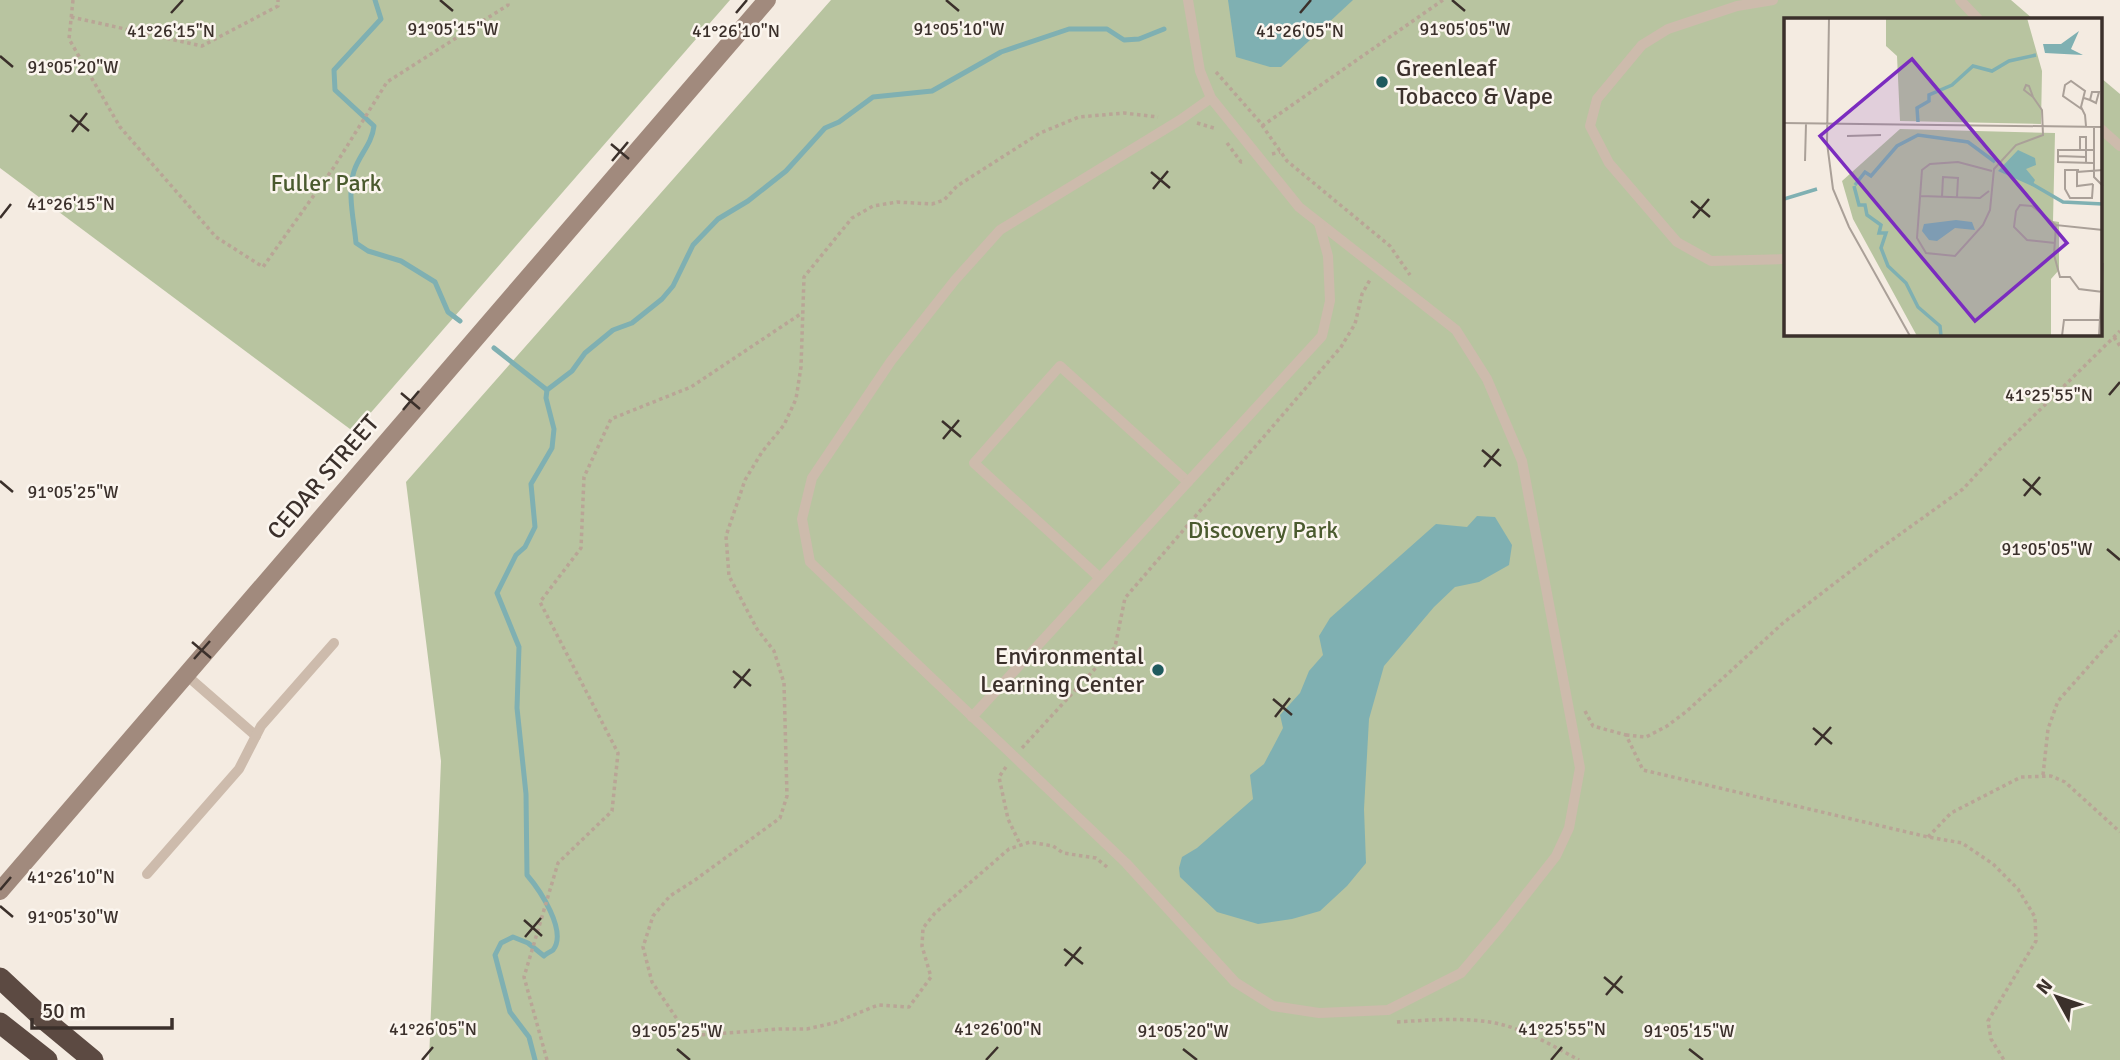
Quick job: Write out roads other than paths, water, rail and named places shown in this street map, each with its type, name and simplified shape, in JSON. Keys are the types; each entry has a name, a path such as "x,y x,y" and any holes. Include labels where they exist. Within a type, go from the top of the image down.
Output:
{"highway":[{"path":"0,978 93,1060"},
{"path":"0,1023 47,1060"}],"main road":[{"name":"CEDAR STREET","path":"0,891 767,0"}],"lane":[{"path":"1188,0 1200,71 1211,98 1299,207 1456,330 1487,379 1522,461 1580,768 1569,828 1556,856 1502,926 1461,973 1388,1010 1319,1013 1273,1006 1235,982 1126,863 810,562 802,519 811,478 891,361 955,280 1000,230 1180,120 1211,98"},
{"path":"1773,0 1737,6 1668,29 1642,45 1597,99 1590,126 1609,163 1677,242 1711,261 1784,259"},
{"path":"1960,0 1977,18"},
{"path":"2102,130 2120,146"},
{"path":"972,717 1322,336 1330,301 1328,256 1319,223"},
{"path":"1100,578 974,463 1060,366 1188,482"},
{"path":"147,874 239,769 261,726 334,643"},
{"path":"185,674 256,736"}],"water":[{"path":"1228,0 1353,0 1281,67 1270,67 1236,57"},
{"path":"1477,516 1495,517 1512,545 1509,565 1479,582 1455,587 1434,607 1384,666 1369,719 1364,809 1366,863 1347,886 1320,911 1258,924 1217,912 1180,877 1182,857 1197,848 1253,799 1250,775 1264,764 1283,728 1280,715 1300,693 1309,671 1323,655 1319,636 1330,618 1436,524 1467,527"}],"waterway":[{"path":"375,0 381,19 334,70 335,90 374,126 352,180 351,198 356,243 368,251 401,261 435,282 448,312 460,321"},
{"path":"535,1060 529,1037 510,1012 495,955 501,943 513,937 528,943 544,956 553,950 557,942 557,932 550,911 527,875 526,794 517,708 519,647 497,593 516,555 525,547 535,527 531,484 552,448 554,429 546,398 547,390 572,371 585,353 613,330 632,323 662,299 673,286 693,245 718,219 748,201 786,171 825,128 839,122 873,97 932,91 1001,52 1069,29 1107,29 1124,40 1139,39 1164,29"},
{"path":"494,348 547,390"}],"place":[{"name":"Greenleaf Tobacco & Vape","path":"1382,82"},
{"name":"Environmental Learning Center","path":"1158,670"}],"park label":[{"name":"Fuller Park","path":"326,183"},
{"name":"Discovery Park","path":"1263,530"}]}
